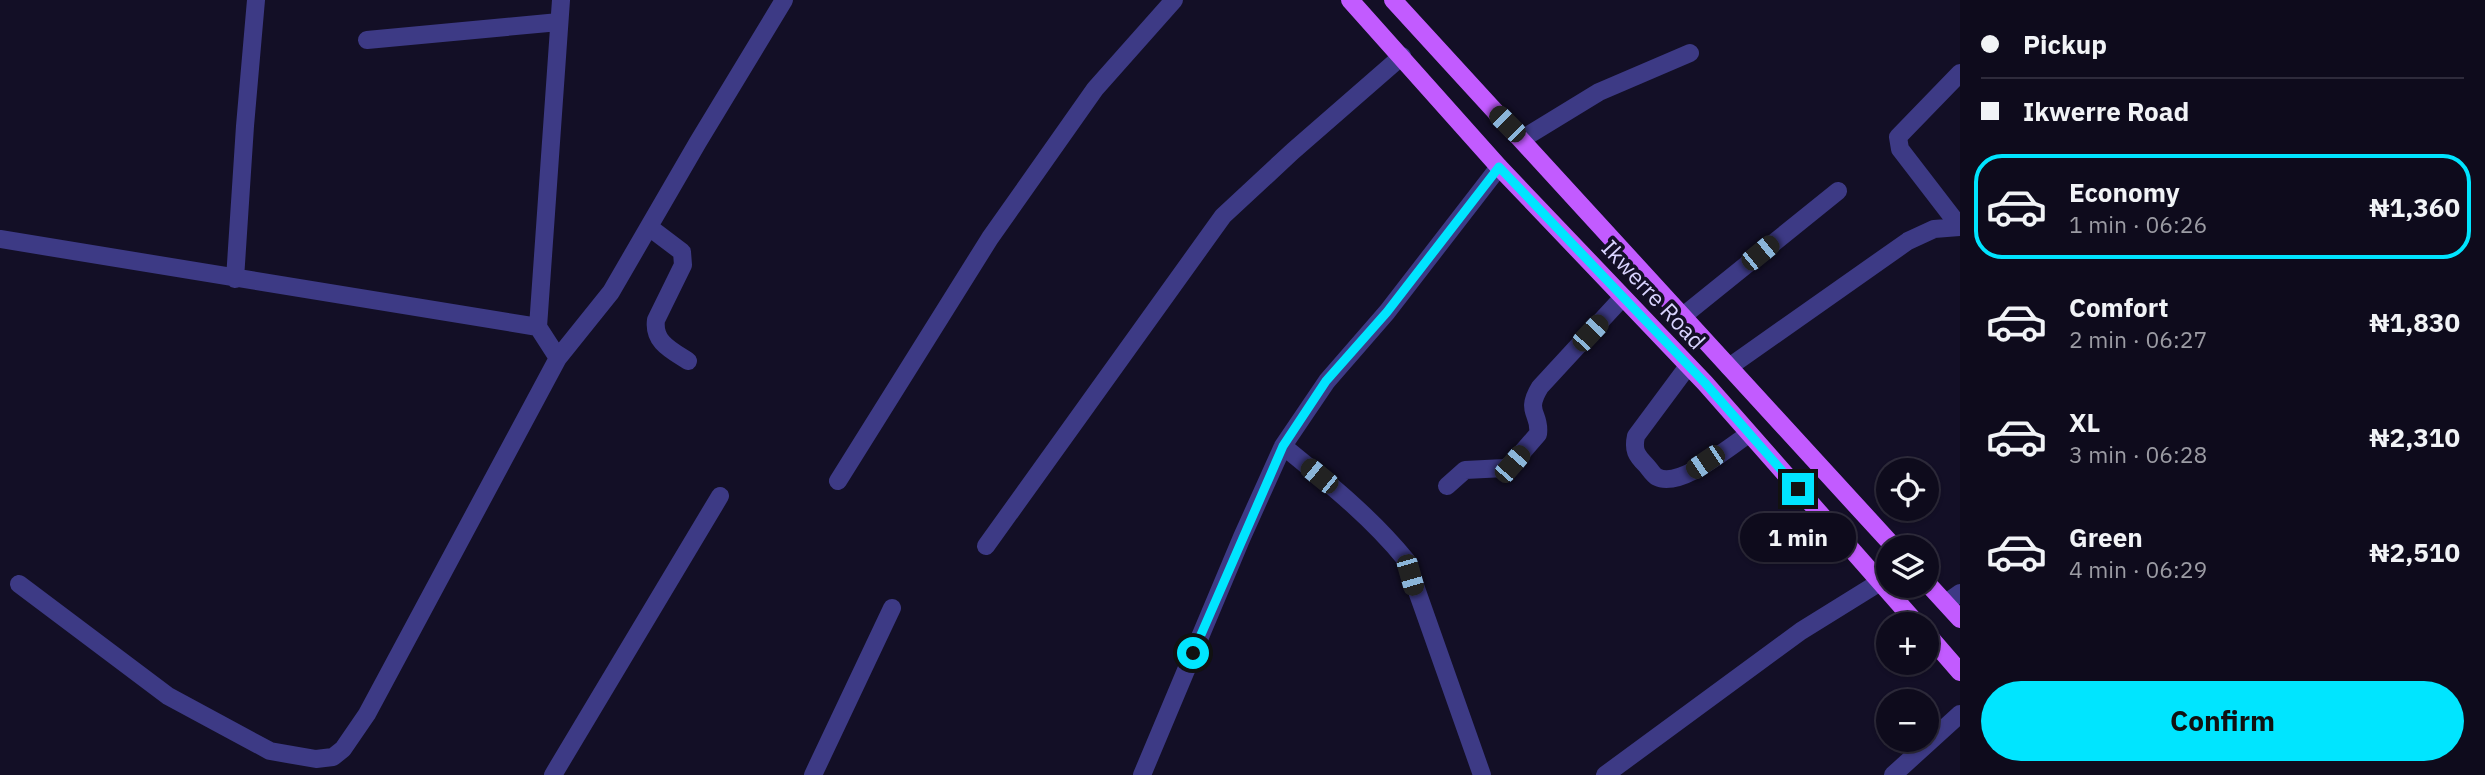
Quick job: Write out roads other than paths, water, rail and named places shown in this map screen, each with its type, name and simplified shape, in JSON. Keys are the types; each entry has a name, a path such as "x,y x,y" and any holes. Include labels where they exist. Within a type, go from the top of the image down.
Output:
{"main road":[{"name":"Ikwerre Road","path":"1350,0 1499,167 1688,366 1876,577"},
{"name":"Ikwerre Road","path":"1394,0 1883,535"},
{"path":"1628,302 1654,284"},
{"name":"Ikwerre Road","path":"1894,598 1907,612"},
{"path":"1953,598 1960,619"},
{"path":"1939,648 1960,672"}],"street":[{"path":"235,279 256,0"},
{"path":"558,358 538,327 561,0"},
{"path":"19,584 168,696 270,751 316,759 333,757 343,750 367,714 558,358 611,292 784,0"},
{"path":"838,481 990,238 1095,89 1174,0"},
{"path":"367,40 559,22"},
{"path":"1522,139 1600,92 1690,53"},
{"path":"986,546 1223,216 1402,56"},
{"path":"1960,73 1898,137 1900,149 1960,227"},
{"path":"1142,775 1283,446 1326,381 1387,312 1499,167"},
{"path":"1683,316 1838,191"},
{"path":"649,227 682,252 683,265 656,320 655,329 661,343 688,361"},
{"path":"1729,367 1908,241 1934,229 1960,227"},
{"path":"0,239 538,327"},
{"path":"1447,486 1465,470 1506,468 1512,464 1538,434 1539,428 1532,413 1532,405 1540,387 1628,302"},
{"path":"1688,366 1636,436 1636,455 1657,477 1669,480 1684,477 1749,433"},
{"path":"1283,446 1338,490 1385,535 1406,560 1482,775"},
{"path":"553,775 720,495"},
{"path":"1605,775 1801,631 1876,584"},
{"path":"813,775 892,608"},
{"path":"1893,775 1960,714"}]}
